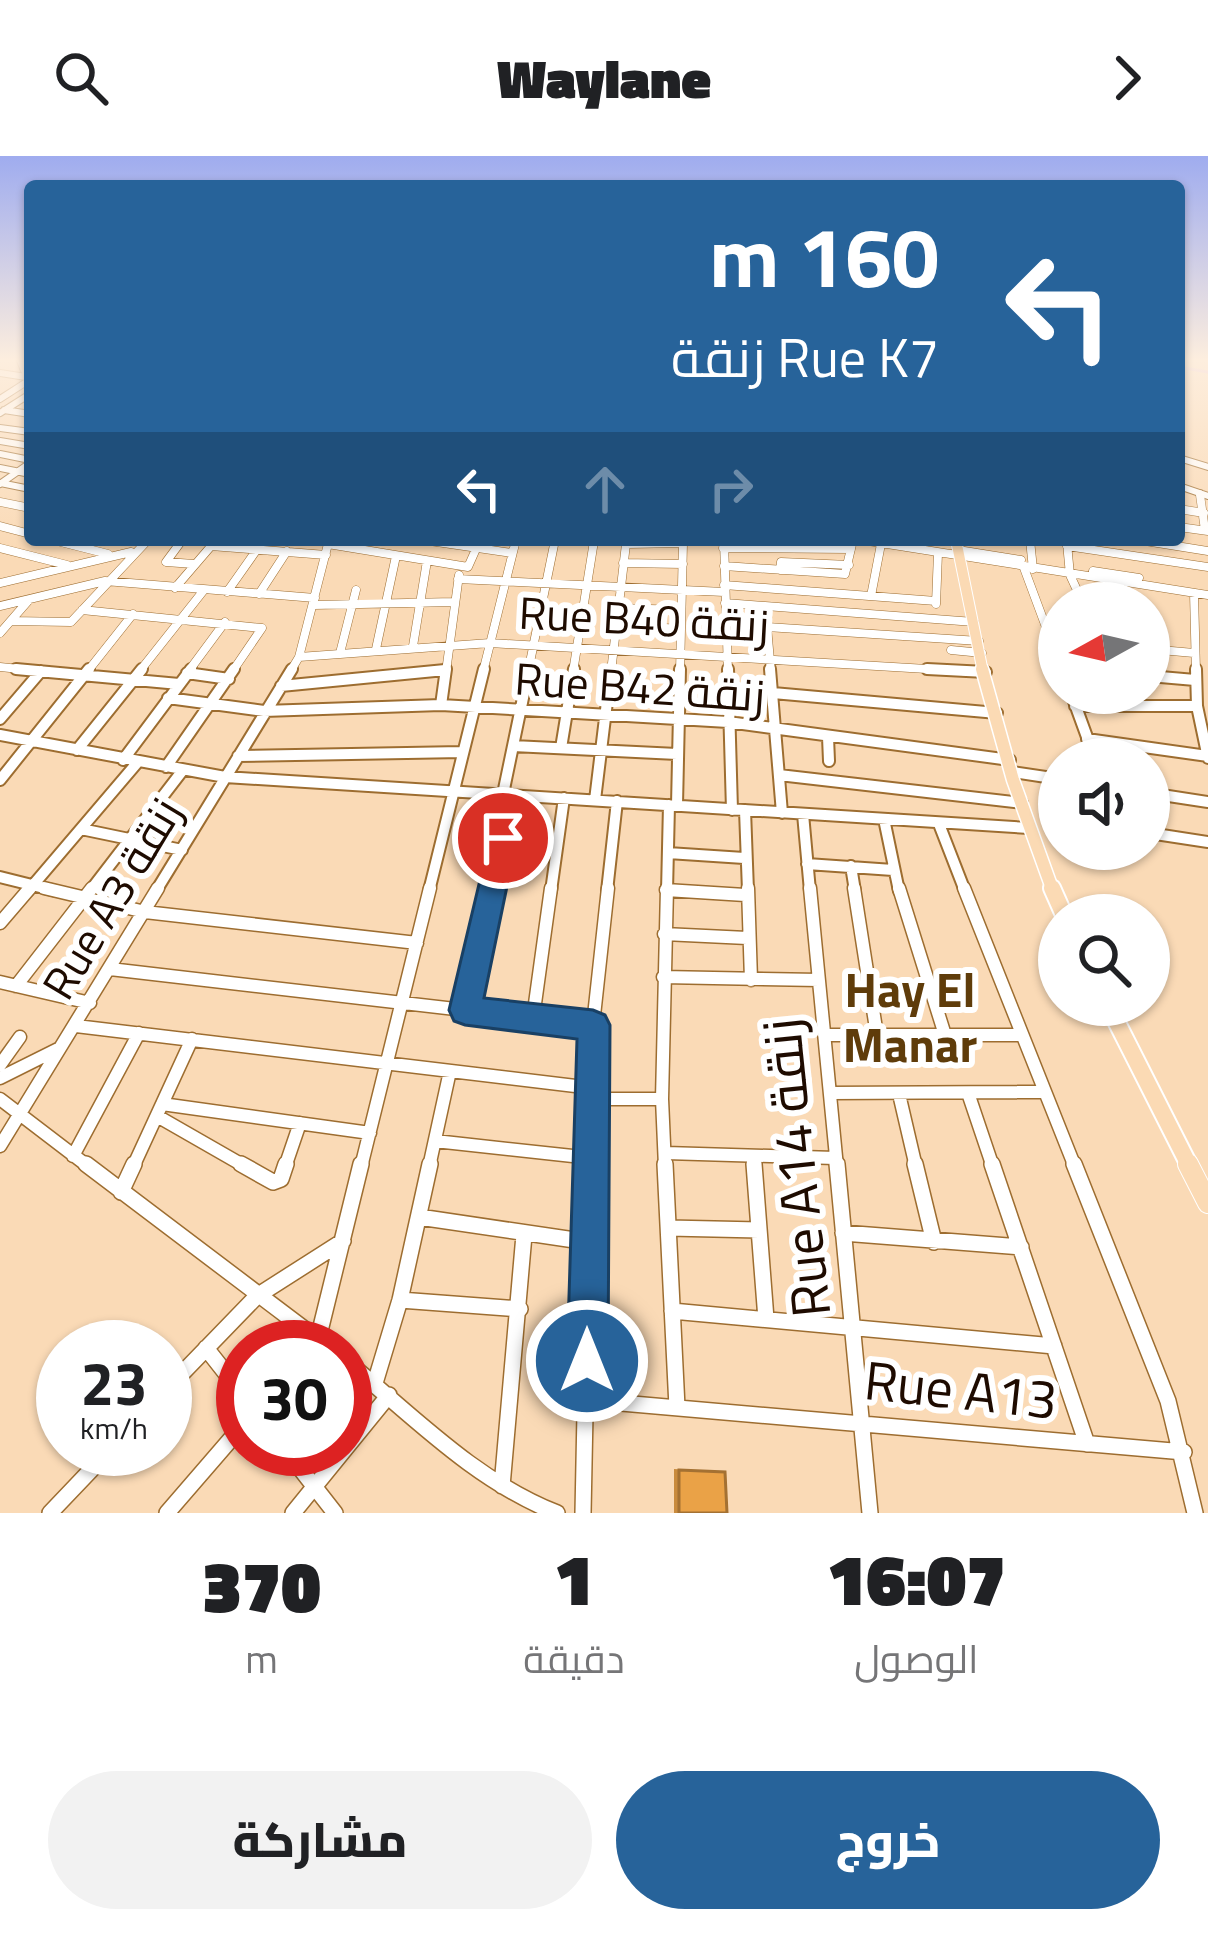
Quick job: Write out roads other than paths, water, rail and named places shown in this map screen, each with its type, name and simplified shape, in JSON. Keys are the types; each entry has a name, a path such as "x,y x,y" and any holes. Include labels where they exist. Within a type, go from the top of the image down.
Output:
{"main road":[{"path":"957,550 1011,766 1056,894"},
{"path":"1119,1026 1208,1203"}],"street":[{"path":"0,483 24,466"},
{"path":"0,468 24,472"},
{"path":"1204,495 1206,530"},
{"path":"0,527 24,509"},
{"path":"1185,510 1204,514"},
{"path":"76,546 115,556"},
{"path":"11,621 67,624 141,546"},
{"path":"172,546 166,562 194,564"},
{"path":"175,587 210,546"},
{"path":"227,592 267,546 286,551 328,546 464,567"},
{"name":"Rue A3 زنقة","path":"0,1146 299,657 328,546"},
{"path":"441,705 458,579 477,546"},
{"path":"486,546 512,553"},
{"path":"328,1320 514,546"},
{"path":"465,1010 554,546"},
{"path":"561,748 593,546"},
{"path":"595,800 626,546"},
{"path":"677,1408 662,1099 663,977 687,546"},
{"path":"723,546 728,722 745,858 751,980"},
{"path":"724,566 848,569 854,546"},
{"path":"871,596 880,546"},
{"path":"912,546 1208,592"},
{"path":"1030,546 1038,591"},
{"path":"1067,546 1074,582"},
{"path":"1083,546 1208,567"},
{"path":"1154,546 1157,560"},
{"path":"1177,546 1208,551"},
{"path":"0,548 71,566"},
{"path":"0,583 136,550"},
{"path":"259,594 286,551"},
{"path":"938,553 938,620"},
{"path":"376,650 396,556"},
{"path":"413,646 428,561"},
{"path":"623,563 683,564"},
{"path":"751,587 753,568"},
{"path":"1070,571 1208,592"},
{"path":"0,572 22,578"},
{"path":"458,579 724,593 974,622"},
{"path":"0,606 105,581 353,604 454,602"},
{"path":"724,593 751,587 936,601"},
{"path":"77,750 204,590"},
{"path":"340,652 356,590"},
{"path":"1170,751 1208,757 1196,680 1194,593"},
{"path":"0,633 30,598"},
{"path":"618,608 681,610"},
{"path":"82,610 259,625 262,629 166,767"},
{"path":"0,780 133,614"},
{"path":"1194,614 1208,617"},
{"path":"123,760 225,622"},
{"path":"616,625 681,628"},
{"path":"782,813 766,628 980,647"},
{"path":"1194,637 1208,640"},
{"name":"Rue B40 زنقة","path":"299,657 449,643 986,672"},
{"path":"951,650 980,647"},
{"path":"1170,651 1194,653"},
{"path":"0,667 179,684"},
{"path":"280,686 445,670"},
{"path":"0,719 41,671"},
{"path":"187,674 230,679"},
{"path":"1170,678 1196,680"},
{"path":"773,693 997,713"},
{"name":"Rue B42 زنقة","path":"169,698 264,711 441,705 728,722 1038,773"},
{"path":"0,735 225,777 1029,828"},
{"path":"828,736 829,761"},
{"path":"513,746 676,754"},
{"path":"238,756 462,752"},
{"path":"0,923 137,763"},
{"path":"16,986 183,770"},
{"path":"779,775 1022,803"},
{"path":"1170,796 1208,802"},
{"path":"533,1018 563,798"},
{"path":"583,1513 593,1025 617,801"},
{"name":"Rue A14 زنقة","path":"802,814 870,1513"},
{"path":"884,819 893,870 945,1036"},
{"path":"939,824 1168,1401 1184,1452 1195,1513"},
{"path":"81,829 182,850"},
{"path":"1170,836 1208,842"},
{"path":"668,853 745,858"},
{"path":"807,864 893,870"},
{"path":"851,866 877,1035"},
{"path":"0,877 145,912 417,944"},
{"path":"666,890 745,895"},
{"path":"664,934 747,938"},
{"path":"110,969 593,1025"},
{"path":"663,977 819,980"},
{"path":"0,982 90,1003"},
{"path":"76,1026 662,1099"},
{"path":"73,1156 139,1033"},
{"path":"824,1034 1020,1035"},
{"path":"0,1065 20,1036"},
{"path":"121,1192 191,1039"},
{"path":"0,1078 63,1047"},
{"path":"372,1405 382,1389 450,1071"},
{"path":"830,1094 1042,1092"},
{"path":"968,1093 1087,1444"},
{"path":"899,1094 934,1242"},
{"path":"0,1100 291,1320"},
{"path":"159,1110 370,1133"},
{"path":"159,1110 273,1182 281,1179 300,1123"},
{"path":"435,1141 591,1158"},
{"path":"666,1153 835,1158"},
{"path":"753,1156 766,1319"},
{"path":"419,1217 588,1242"},
{"path":"669,1228 759,1231"},
{"path":"843,1233 1021,1247"},
{"path":"502,1486 524,1235"},
{"path":"192,1363 257,1295 343,1241"},
{"path":"400,1300 520,1309"},
{"path":"672,1311 1054,1346"},
{"path":"206,1348 216,1361"},
{"path":"372,1381 533,1510 557,1513"},
{"name":"Rue A13","path":"587,1400 860,1420 1184,1452"},
{"path":"167,1513 216,1456"},
{"path":"50,1513 85,1476"},
{"path":"306,1476 335,1513"},
{"path":"293,1513 323,1476"}],"district":[{"name":"Hay El Manar","path":"910,1016"}]}
